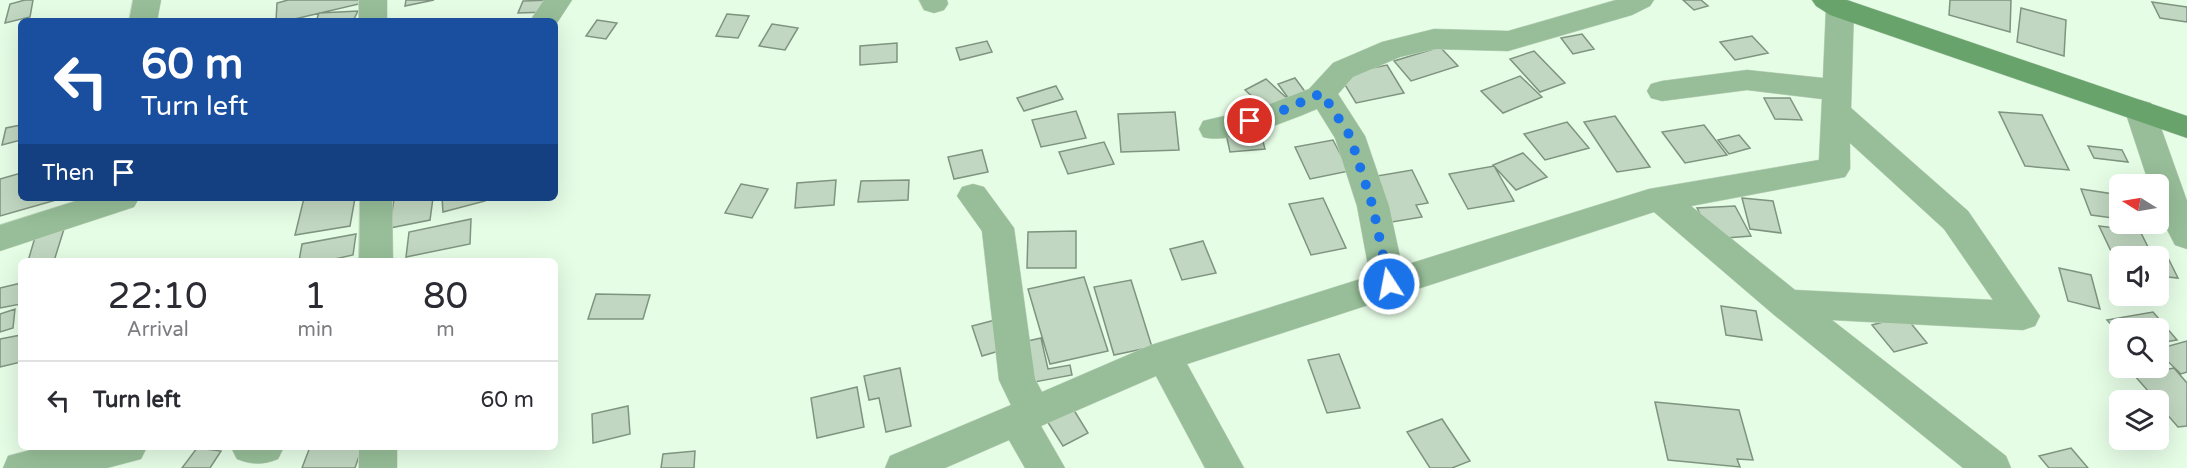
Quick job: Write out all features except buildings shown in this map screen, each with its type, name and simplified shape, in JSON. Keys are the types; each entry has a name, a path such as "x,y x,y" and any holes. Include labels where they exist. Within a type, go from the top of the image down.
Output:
{"main road":[{"path":"1833,4 2187,127"}],"street":[{"path":"144,18 147,0"},
{"path":"373,0 373,18"},
{"path":"546,18 558,0"},
{"path":"1214,129 1268,117 1322,93 1343,70 1392,49 1434,39 1508,41 1622,8 1640,0"},
{"path":"904,468 1164,356 1660,199 1834,169 1837,101 1833,4"},
{"path":"1662,90 1747,80 1837,101 1956,220 2023,316 1785,304"},
{"path":"1322,93 1350,136 1373,207 1389,284"},
{"path":"2140,111 2175,213 2187,236"},
{"path":"973,196 998,228 1017,380 1025,416 1046,468"},
{"path":"1660,199 1785,304 1992,468"},
{"path":"0,237 114,201"},
{"path":"376,201 376,258"},
{"path":"1164,356 1225,468"},
{"path":"22,468 113,450"},
{"path":"378,450 378,468"}],"route":[{"path":"1250,121 1268,117 1320,96 1322,93 1350,136 1373,207 1389,284"}]}
